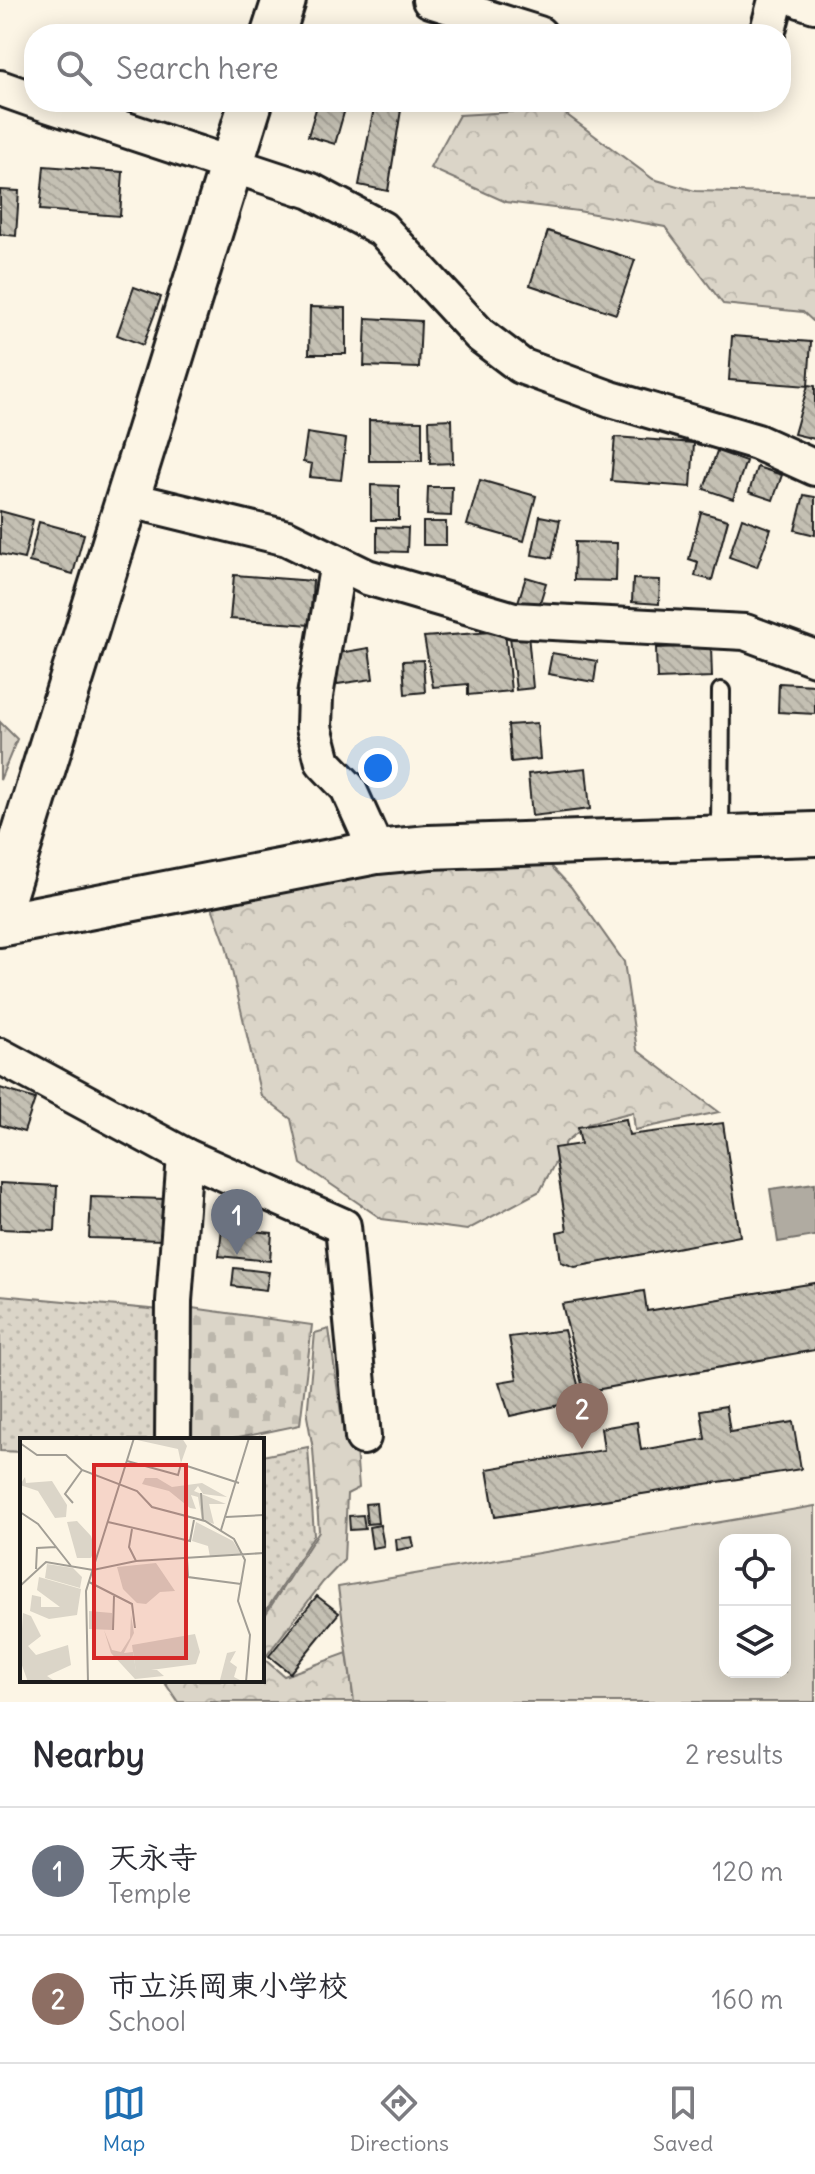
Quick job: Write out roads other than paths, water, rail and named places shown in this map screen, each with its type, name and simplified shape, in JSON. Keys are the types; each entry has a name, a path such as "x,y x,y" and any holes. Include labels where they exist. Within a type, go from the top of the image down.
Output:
{"street":[{"path":"276,24 284,0"},
{"path":"430,0 507,24"},
{"path":"770,24 776,0"},
{"path":"800,0 815,5"},
{"path":"0,88 24,96"},
{"path":"71,112 311,191 382,229 480,335 521,366 611,399 757,442 815,468"},
{"path":"0,909 17,833 127,499 248,112"},
{"path":"127,499 287,538 367,577 514,620 745,632 815,658"},
{"path":"338,563 315,696 314,727 323,762 348,788 377,852"},
{"path":"0,925 377,852 429,847 815,834"},
{"path":"0,1056 185,1156 343,1226 363,1437"},
{"path":"173,1438 174,1301 185,1156"}],"lane":[{"path":"720,836 721,691"}],"place":[{"name":"天永寺","path":"237,1255"},
{"name":"市立浜岡東小学校","path":"582,1449"}]}
